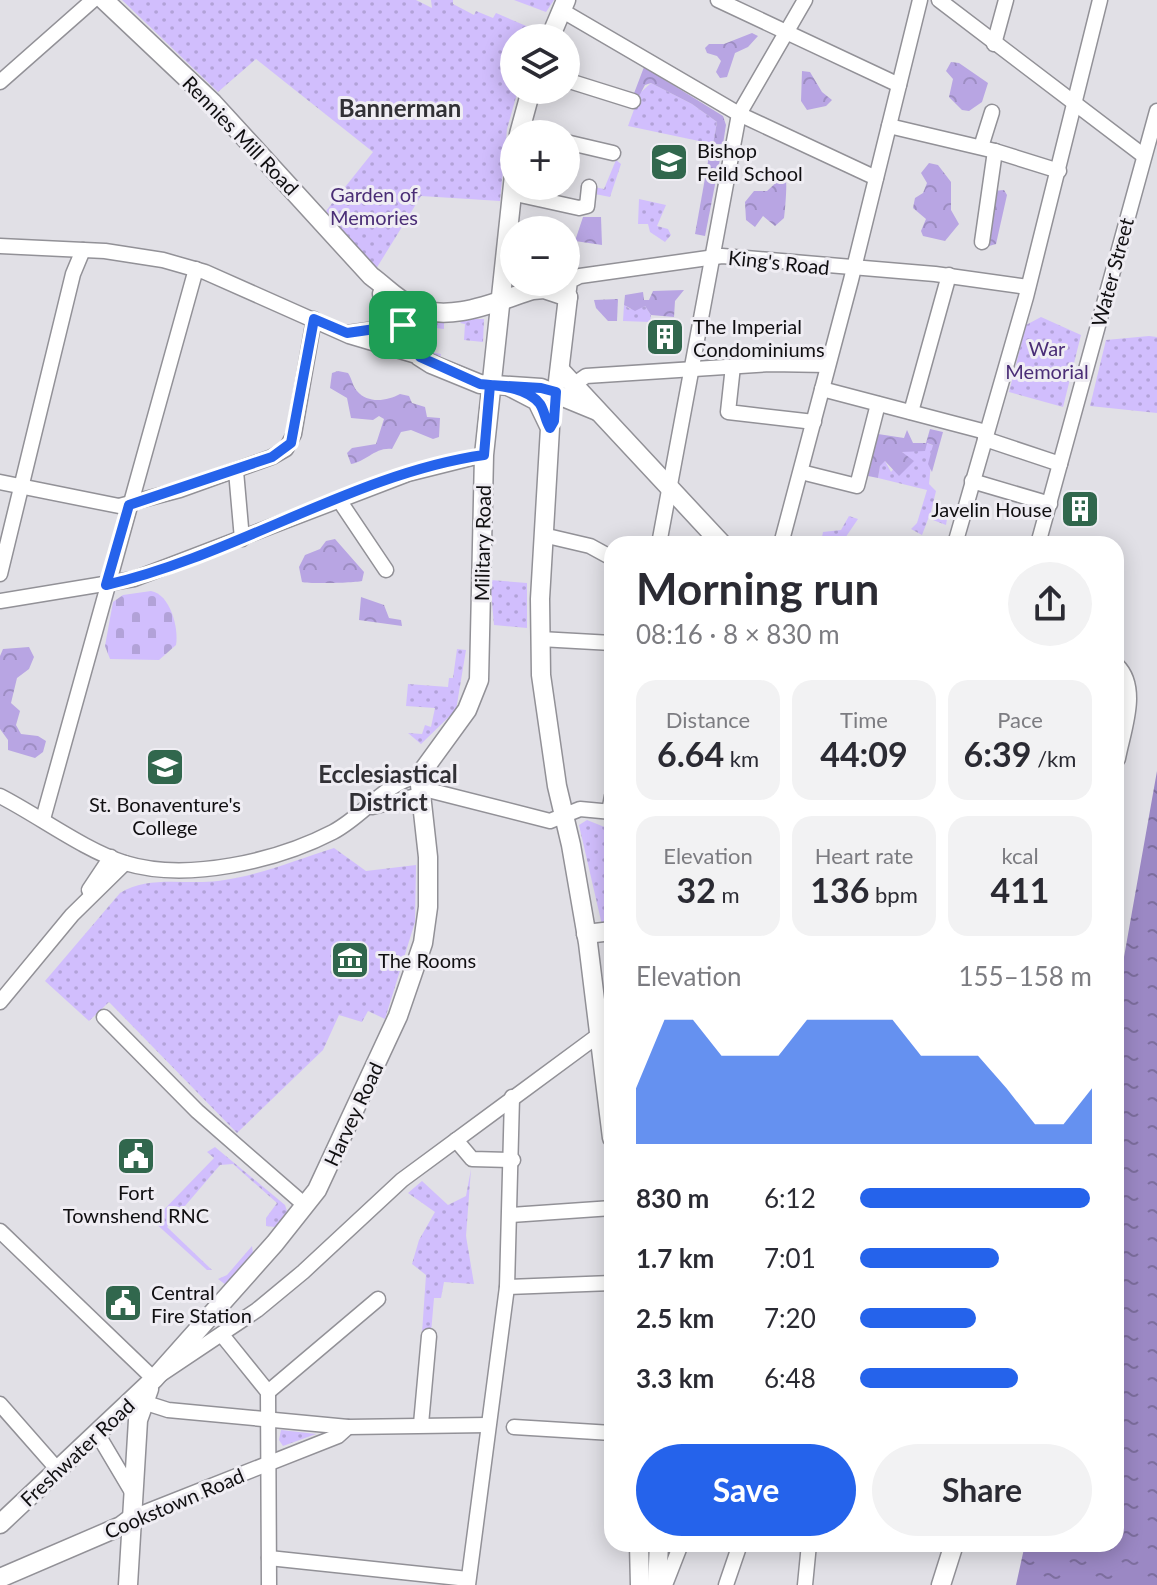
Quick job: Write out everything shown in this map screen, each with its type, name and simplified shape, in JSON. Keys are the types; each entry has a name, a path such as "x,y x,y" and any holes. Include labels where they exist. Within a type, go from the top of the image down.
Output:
{"main road":[{"name":"Rennies Mill Road","path":"104,0 213,103 371,276 420,357"},
{"path":"556,24 564,5"},
{"name":"Rennies Mill Road","path":"371,276 413,307 449,313 544,289 568,297"},
{"name":"Military Road","path":"419,776 467,710 479,680 484,455 501,296"},
{"path":"568,297 554,421 550,428 540,639 545,709 604,1024"},
{"path":"403,325 449,313"},
{"path":"420,357 439,368 490,385 541,388 597,411"},
{"path":"560,370 576,383 597,411 714,536"},
{"path":"510,387 537,401 550,428"},
{"path":"1124,677 1128,694 1124,715"},
{"path":"419,776 420,795"},
{"name":"Harvey Road","path":"154,1379 306,1206 329,1167 398,1016 423,943 428,907 428,857 420,795"},
{"path":"586,934 604,932"},
{"path":"128,1585 132,1492 143,1402 154,1379"},
{"name":"Freshwater Road","path":"0,1524 154,1379"},
{"name":"Cookstown Road","path":"0,1578 121,1526 133,1517"},
{"path":"640,1552 646,1582"},
{"path":"646,1582 657,1552"},
{"path":"941,1585 951,1552"}],"street":[{"path":"0,82 93,0"},
{"path":"718,0 899,85"},
{"path":"660,536 739,114 805,0"},
{"path":"783,536 920,0"},
{"path":"939,0 1144,156"},
{"path":"994,44 1006,0"},
{"path":"957,536 1059,171 1073,102 1100,0"},
{"path":"564,5 739,114 876,178"},
{"path":"580,84 628,99 620,113"},
{"name":"Water Street","path":"1040,536 1157,111"},
{"path":"982,242 992,112"},
{"path":"889,126 988,149 1059,171"},
{"path":"580,145 613,153"},
{"path":"554,200 569,206 591,205 589,187"},
{"path":"0,246 136,254 196,269 347,333 420,357"},
{"path":"0,574 3,545 22,487 73,274 83,250"},
{"name":"King's Road","path":"568,297 570,281 580,276 712,257 949,275 1028,287"},
{"path":"43,819 196,269"},
{"path":"911,412 949,275"},
{"path":"0,482 119,506 129,505 236,471 286,449 297,423 314,319"},
{"path":"347,333 403,325"},
{"path":"576,383 586,376 733,366 828,365"},
{"path":"733,366 728,412 814,422"},
{"path":"822,389 911,412 1060,464"},
{"path":"801,472 857,486 878,404"},
{"path":"0,601 106,585 170,567 435,465 484,455"},
{"path":"236,471 242,539"},
{"path":"972,481 1050,504"},
{"path":"339,500 386,570"},
{"path":"543,535 590,546 604,554"},
{"path":"540,639 604,643"},
{"path":"0,796 118,860 188,871 223,867 318,839 371,807 395,784 419,776"},
{"path":"371,807 420,795 428,790 453,799 550,821 580,809 604,811"},
{"path":"0,1002 118,860"},
{"path":"104,1017 197,1111 306,1206"},
{"path":"0,1231 154,1379 222,1335 303,1272 390,1190 512,1097 604,1035"},
{"path":"269,1558 468,1582 507,1287 513,1160 512,1097"},
{"path":"456,1140 472,1159 513,1160"},
{"path":"511,1215 604,1209"},
{"path":"507,1287 604,1283"},
{"path":"268,1392 378,1299"},
{"path":"222,1335 268,1392 269,1585"},
{"path":"421,1424 429,1336"},
{"path":"143,1402 179,1411 348,1427 488,1425"},
{"path":"0,1404 58,1470"},
{"name":"Cookstown Road","path":"133,1517 338,1436 348,1427"},
{"path":"514,1427 604,1433"},
{"path":"97,1433 132,1492"},
{"path":"665,1585 678,1552"},
{"path":"726,1585 737,1552"},
{"path":"805,1585 808,1552"}],"green space":[{"name":"Garden of Memories","path":"122,0 416,0 432,8 431,0 453,0 453,4 474,15 476,11 493,18 496,13 522,24 500,24 500,104 514,104 510,120 500,120 500,201 421,196 376,269 326,211 373,152 256,59 218,92"},
{"path":"514,0 554,0 546,12"},
{"path":"752,33 758,36 748,47 735,53 727,77 720,78 716,72 721,61 707,53 705,48 709,44 724,44"},
{"path":"951,62 959,63 988,83 982,102 969,111 962,110 949,97 953,79 946,71"},
{"path":"644,67 723,116 726,125 723,144 713,144 717,122 692,104 651,83 645,85 638,98 633,96"},
{"path":"802,71 810,72 822,92 832,100 826,106 807,110 801,101"},
{"path":"651,83 692,104 717,122 713,144 628,126 640,93"},
{"path":"709,156 720,159 705,236 695,234"},
{"path":"616,160 621,164 610,197 595,194 594,187 604,189"},
{"path":"929,163 938,165 951,182 951,210 959,224 945,241 923,236 921,231 926,219 913,208 915,198 923,193 927,183 921,173"},
{"path":"780,179 786,181 784,218 775,226 763,216 755,227 746,220 745,202 754,191 767,191"},
{"path":"1004,190 1007,195 996,244 989,246 986,242 993,191"},
{"path":"639,199 666,205 657,226 668,229 671,235 665,242 650,232 648,224 638,224"},
{"path":"583,217 601,217 602,245 580,242"},
{"path":"684,290 675,301 674,317 651,315 645,306 635,311 624,305 625,295 643,292 644,300 649,300 653,291"},
{"path":"618,299 617,321 608,321 596,308 594,300"},
{"path":"624,305 630,309 645,306 651,315 650,322 623,321"},
{"name":"War Memorial","path":"1041,317 1081,335 1063,407 1009,392 1026,325"},
{"path":"464,319 484,319 483,342 464,340 465,324 460,323"},
{"path":"444,321 444,329 435,328 434,337 427,332 425,335 433,342 431,352 441,354 440,359 428,353 420,338 424,328"},
{"path":"1157,337 1157,413 1090,406 1106,340"},
{"path":"332,373 348,373 356,389 367,398 378,400 400,394 409,396 412,403 425,407 427,417 440,418 439,437 433,439 411,430 401,432 392,449 381,450 351,464 347,453 352,448 376,444 384,419 379,416 373,420 351,418 347,398 330,388"},
{"path":"930,429 943,432 932,472 928,464 933,445 927,443 925,451 902,452 914,461 899,476 885,461 880,466 878,478 868,476 878,434 904,438 907,430 913,443 926,443"},
{"path":"926,443 933,445 929,484 936,491 931,512 947,519 946,525 933,520 934,516 930,514 922,535 911,529 917,523 927,490 878,478 880,465 885,461 891,472 905,456 902,452"},
{"path":"849,516 858,519 846,536 822,536 823,532 841,530"},
{"path":"335,539 364,572 362,581 302,582 299,567 305,555 320,549 326,541"},
{"path":"490,580 527,583 527,628 494,625"},
{"path":"151,591 163,598 172,613 176,645 159,660 110,659 105,646 113,602 123,595"},
{"path":"361,597 384,605 389,618 401,620 402,626 359,620"},
{"path":"29,647 34,657 29,669 17,678 11,703 20,711 16,725 21,734 38,736 46,741 43,752 35,758 8,750 8,740 0,729 0,656 3,649"},
{"path":"457,649 466,650 456,710 421,744 408,733 422,734 425,725 431,727 435,708 406,706 408,684 448,687 449,678 453,678"},
{"path":"587,820 604,827 604,925 602,925 579,825"},
{"path":"334,848 366,871 416,865 415,922 385,1019 368,1011 362,1022 339,1015 323,1050 237,1133 109,1002 89,1021 45,981 120,893 131,887 155,882 233,879"},
{"path":"215,1147 285,1205 287,1211 275,1227 266,1226 266,1218 277,1203 233,1164 220,1165 167,1227 212,1270 207,1270 153,1221 214,1158 207,1152"},
{"path":"471,1169 466,1236 474,1284 444,1282 441,1298 434,1298 431,1333 422,1333 426,1275 412,1264 419,1240 435,1212 408,1193 422,1181 448,1205 466,1196"},
{"path":"252,1246 253,1254 226,1285 218,1279 227,1275"},
{"path":"281,1430 316,1434 283,1446 279,1440"}],"water":[{"path":"1157,771 1157,1585 1016,1585 1023,1552 1124,1552 1124,957"}],"place":[{"name":"Bishop Feild School","path":"669,162"},
{"name":"The Imperial Condominiums","path":"665,337"},
{"name":"Javelin House","path":"1080,509"},
{"name":"St. Bonaventure's College","path":"165,767"},
{"name":"The Rooms","path":"350,960"},
{"name":"Fort Townshend RNC","path":"136,1156"},
{"name":"Central Fire Station","path":"123,1303"}],"district":[{"name":"Bannerman","path":"400,107"},
{"name":"Ecclesiastical District","path":"388,787"}],"route":[{"path":"403,325 347,333 314,319 291,443 272,457 129,505 106,585 170,567 408,474 443,462 484,455 490,385 541,388 556,392 554,421 550,428 542,407 531,397 510,387 501,386 490,385 480,384 420,357 403,325"}]}
